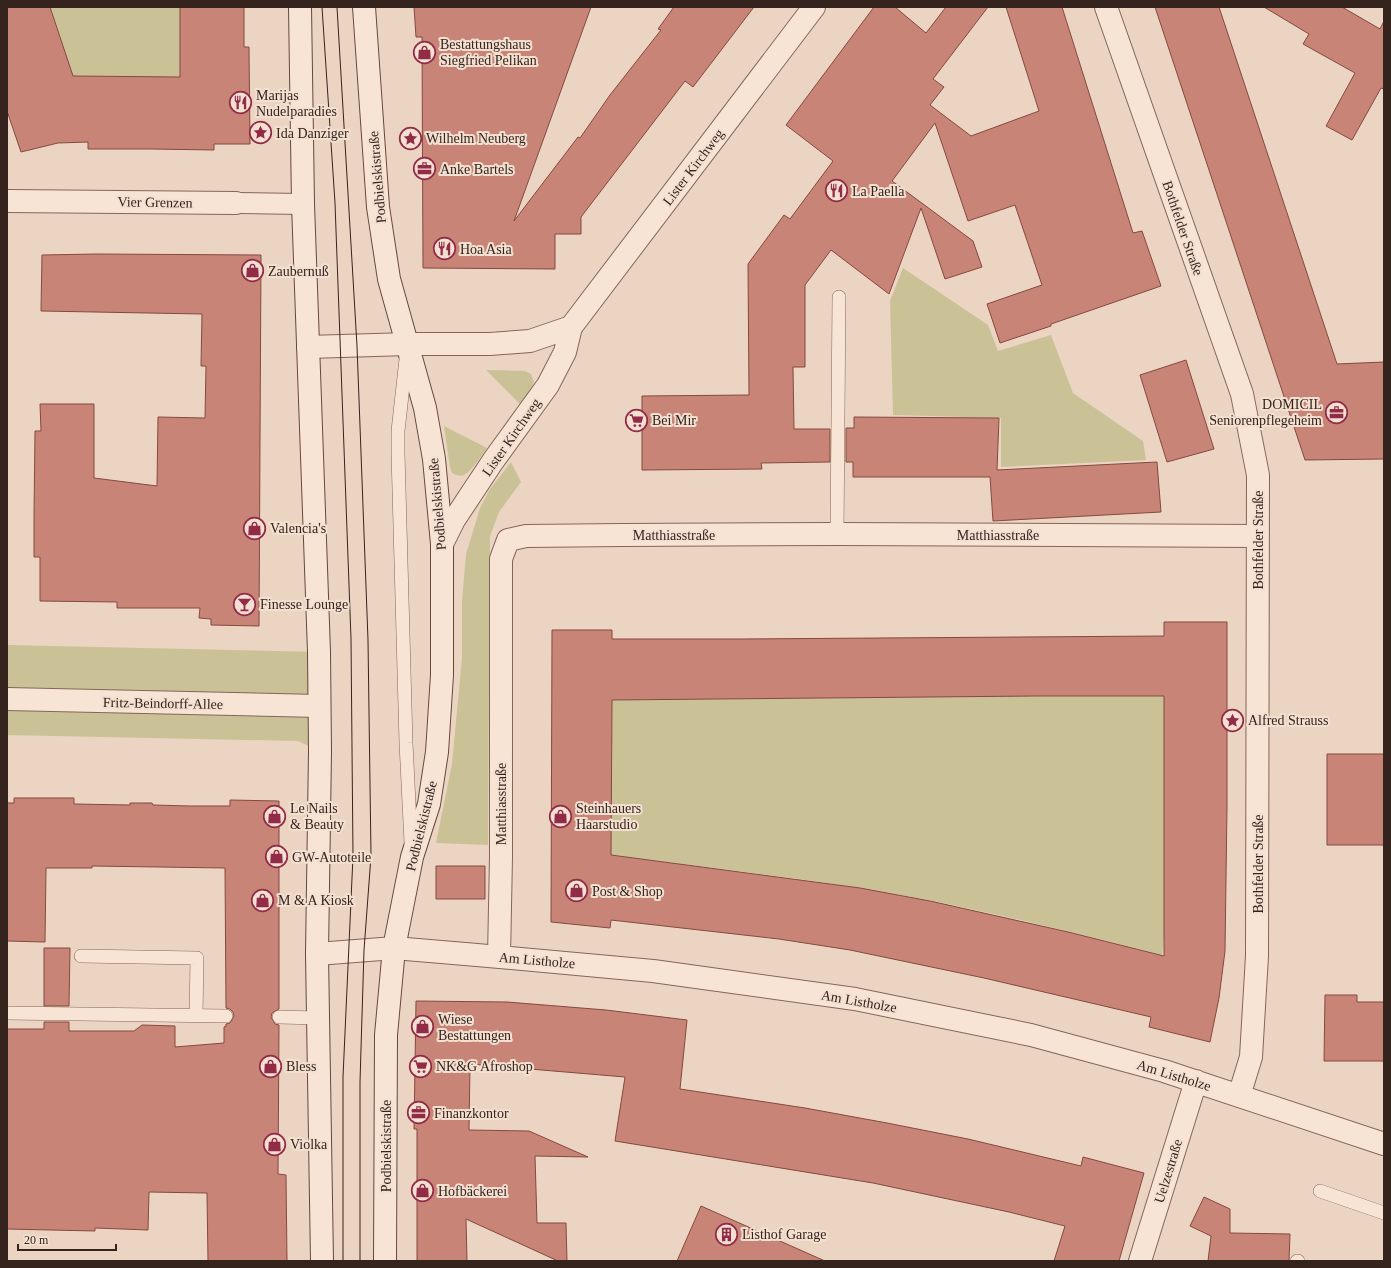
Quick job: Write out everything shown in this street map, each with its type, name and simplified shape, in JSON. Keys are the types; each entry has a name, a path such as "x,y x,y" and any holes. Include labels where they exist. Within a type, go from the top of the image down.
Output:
{"street":[{"path":"300,7 303,204 320,751 317,954 322,1261"},
{"name":"Podbielskistraße","path":"364,7 378,207 389,279 425,408 434,458 442,544 442,674 437,752 429,804 412,856 394,948 386,1035 385,1261"},
{"name":"Lister Kirchweg","path":"442,544 454,520 493,461 548,385 565,352 572,326 813,7"},
{"name":"Bothfelder Straße","path":"1106,7 1242,394 1258,475 1257,956 1251,1057 1239,1096"},
{"name":"Vier Grenzen","path":"7,201 303,204"},
{"path":"308,347 408,344 490,344 530,340 572,326"},
{"name":"Matthiasstraße","path":"499,957 501,857 501,559 508,540 526,536 837,534 1258,536"},
{"name":"Fritz-Beindorff-Allee","path":"7,699 319,706"},
{"name":"Am Listholze","path":"317,954 394,948 653,971 855,999 1031,1035 1164,1071 1384,1144"},
{"name":"Uelzestraße","path":"1140,1261 1196,1081"}],"lane":[{"path":"837,534 839,297"},
{"path":"408,344 398,431 398,453 406,743 412,856"},
{"path":"81,956 197,958 196,1016"},
{"path":"7,1013 226,1016"},
{"path":"279,1017 318,1018"},
{"path":"1320,1192 1384,1212"}],"shaded area":[{"path":"50,7 180,7 187,82 73,80 57,49 63,46"},
{"path":"903,268 988,325 998,351 1051,335 1073,393 1143,441 1146,460 1001,467 1001,418 893,415 890,301"},
{"path":"486,370 525,371 531,374 534,382 531,389 520,404"},
{"path":"444,426 487,448 473,467 462,476 452,473"},
{"path":"511,462 521,482 499,512 490,536 488,845 436,843 452,764 462,658 462,602 466,554 480,508 490,489"},
{"path":"7,645 319,652 320,751 298,741 7,735"},
{"path":"989,696 1164,696 1164,936 1162,955 1012,918 898,894 798,879 611,855 611,700"}],"building":[{"path":"7,7 50,7 73,76 180,77 180,7 244,7 244,47 249,47 250,144 214,144 214,150 88,149 88,142 58,143 21,152 7,111"},
{"path":"414,7 591,7 514,221 578,137 580,138 610,95 661,30 658,29 674,7 754,7 693,87 685,81 581,217 581,234 555,234 555,269 423,268 422,37 416,37"},
{"path":"874,7 895,7 926,33 946,7 988,7 933,79 944,87 930,105 971,136 1039,111 1006,7 1062,7 1133,233 1142,231 1161,286 1000,343 987,304 1042,285 1015,205 968,221 935,123 892,181 973,241 982,267 945,279 921,208 889,294 831,250 805,285 805,367 793,367 794,429 830,429 830,462 761,463 762,469 642,470 642,396 749,395 748,264 784,215 790,219 833,161 786,125"},
{"path":"1155,7 1219,7 1337,364 1384,362 1384,459 1305,460"},
{"path":"1264,7 1342,7 1380,29 1384,21 1384,89 1381,88 1352,140 1326,126 1355,73 1303,44 1309,34"},
{"path":"42,255 261,255 259,626 211,625 211,619 199,618 200,608 117,608 117,602 40,601 40,557 34,557 34,516 35,431 41,431 40,404 94,404 94,478 157,486 158,417 205,418 206,366 201,366 202,314 41,311"},
{"path":"1186,360 1214,449 1167,462 1140,375"},
{"path":"854,417 999,418 997,470 1157,462 1161,512 993,521 990,477 853,477 853,462 846,462 846,428 854,428"},
{"path":"1164,622 1227,622 1225,951 1219,998 1210,1042 1149,1027 1151,1017 984,978 850,950 779,939 611,920 610,928 551,922 552,630 612,630 612,639 1164,636","holes":["1164,696 1164,956 1068,932 930,901 860,888 611,855 612,700"]},
{"path":"1327,754 1384,754 1384,845 1327,845"},
{"path":"14,798 74,798 74,804 130,805 130,803 152,803 153,805 190,806 230,806 230,800 279,801 279,1009 272,1013 271,1017 275,1024 279,1025 278,1174 286,1175 287,1261 208,1261 207,1193 149,1192 148,1230 95,1228 95,1231 7,1229 7,1029 44,1029 44,1022 69,1022 69,1031 134,1031 142,1025 175,1026 175,1047 224,1043 224,1027 226,1024 230,1023 234,1016 230,1009 226,1008 225,868 92,866 92,868 46,868 45,942 7,941 7,803 14,803"},
{"path":"436,866 485,866 485,899 436,899"},
{"path":"44,948 70,948 69,1006 44,1006"},
{"path":"1325,995 1357,995 1357,1002 1384,1002 1384,1061 1324,1061"},
{"path":"416,1001 507,1002 606,1010 687,1020 680,1089 805,1108 887,1123 968,1139 1081,1166 1083,1157 1144,1173 1119,1261 1054,1261 1065,1226 1009,1212 873,1183 615,1141 625,1077 470,1064 469,1130 529,1131 588,1157 535,1156 537,1223 566,1223 567,1261 558,1261 466,1219 467,1261 417,1261 417,1129 414,1129"},
{"path":"1204,1197 1230,1209 1230,1233 1290,1234 1289,1261 1208,1261 1211,1236 1190,1226"},
{"name":"Listhof Garage","path":"701,1206 825,1261 677,1261"}],"tram line":[{"path":"322,7 335,203 351,639 353,856 343,1077 343,1261"},
{"path":"337,7 357,346 368,640 371,856 364,950 360,1082 360,1261"}],"place":[{"name":"Bestattungshaus Siegfried Pelikan","path":"425,52"},
{"name":"Marijas Nudelparadies","path":"240,103"},
{"name":"Ida Danziger","path":"261,133"},
{"name":"Wilhelm Neuberg","path":"410,138"},
{"name":"Anke Bartels","path":"424,169"},
{"name":"La Paella","path":"836,191"},
{"name":"Hoa Asia","path":"445,249"},
{"name":"Zaubernuß","path":"253,271"},
{"name":"DOMICIL Seniorenpflegeheim","path":"1337,412"},
{"name":"Bei Mir","path":"636,420"},
{"name":"Valencia's","path":"255,528"},
{"name":"Finesse Lounge","path":"245,604"},
{"name":"Alfred Strauss","path":"1233,720"},
{"name":"Le Nails & Beauty","path":"274,816"},
{"name":"Steinhauers Haarstudio","path":"560,816"},
{"name":"GW-Autoteile","path":"276,857"},
{"name":"Post & Shop","path":"576,891"},
{"name":"M & A Kiosk","path":"263,900"},
{"name":"Wiese Bestattungen","path":"422,1027"},
{"name":"Bless","path":"270,1066"},
{"name":"NK&G Afroshop","path":"421,1066"},
{"name":"Finanzkontor","path":"419,1113"},
{"name":"Violka","path":"274,1144"},
{"name":"Hofbäckerei","path":"423,1191"},
{"name":"Listhof Garage","path":"726,1234"}]}
